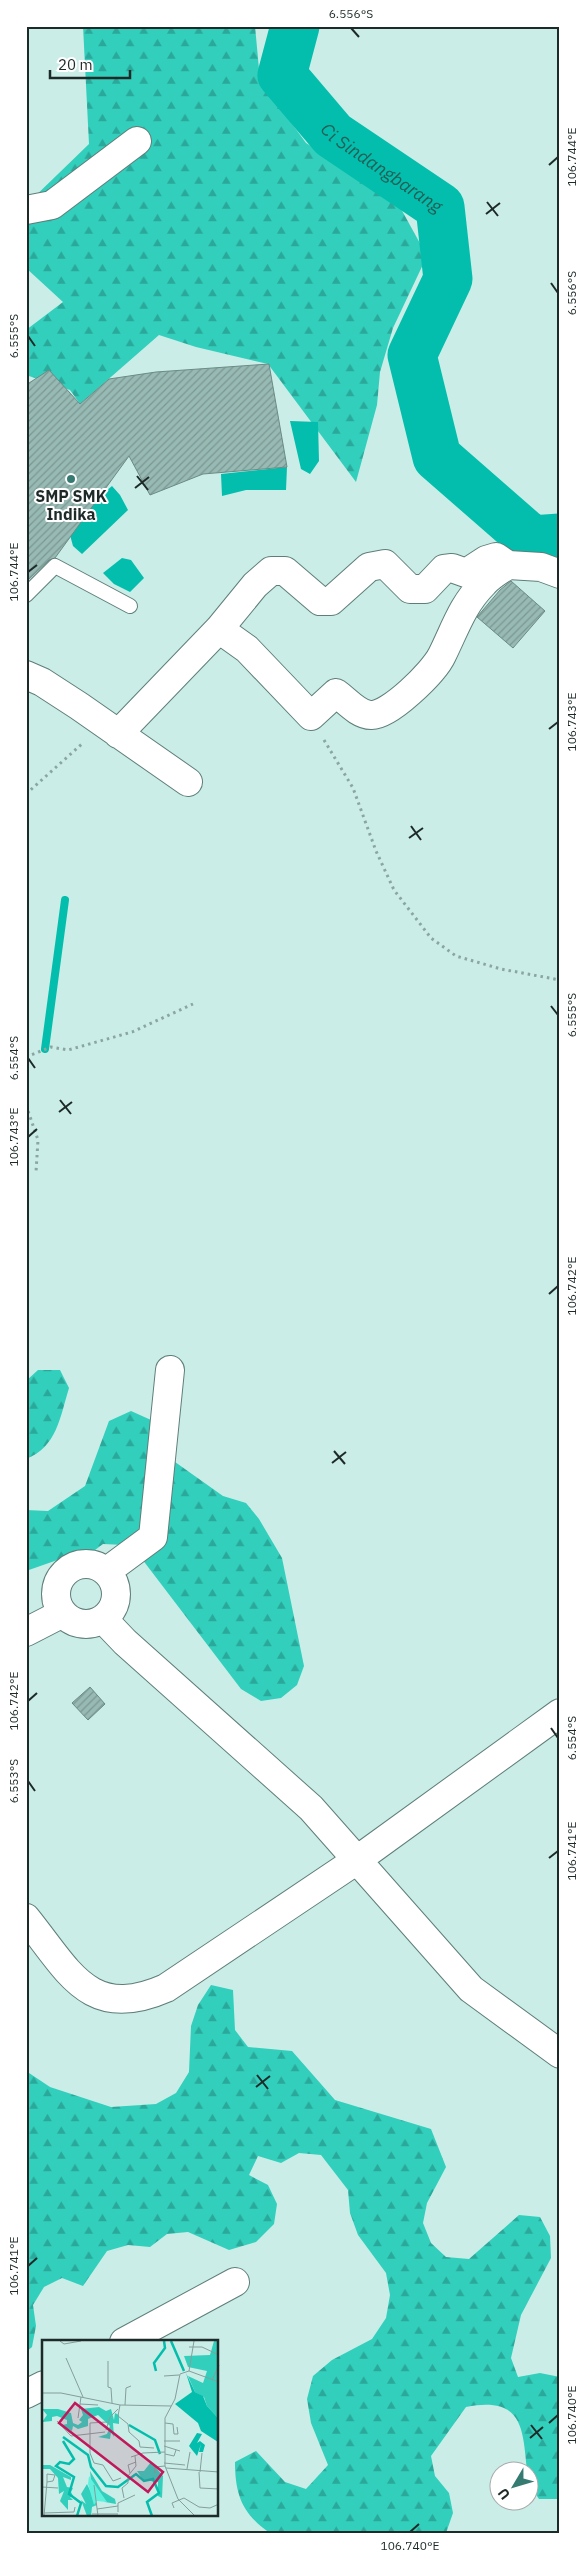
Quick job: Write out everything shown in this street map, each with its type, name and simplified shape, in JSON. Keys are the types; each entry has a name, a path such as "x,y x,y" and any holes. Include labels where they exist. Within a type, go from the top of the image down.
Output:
{"street":[{"path":"26,210 52,205 137,141"},
{"path":"110,729 219,629 255,585 271,571 285,570 320,601 331,601 369,568 385,564 410,589 425,589 444,569 452,568 466,573 486,560 496,557 508,565 541,567 560,574"},
{"path":"219,629 246,649 311,716 336,693 358,711 368,715 378,715 403,697 436,664 455,624 484,582 508,565"},
{"path":"26,675 42,682 188,782"},
{"path":"107,1570 153,1537 170,1370"},
{"path":"86,1562 107,1570 117,1587 116,1605 104,1620 82,1625 61,1614 54,1592 64,1570 86,1562"},
{"path":"26,1632 61,1614"},
{"path":"104,1620 125,1642 311,1808 471,1989 560,2054"},
{"path":"26,1918 81,1986 102,1996 127,2000 145,1998 166,1988 357,1860 560,1713"},
{"path":"128,2340 235,2282"},
{"path":"26,2394 42,2386"}],"lane":[{"path":"26,595 55,566 130,606"}],"path":[{"path":"311,716 353,788 376,851 394,890 431,938 456,956 501,969 560,980"},
{"path":"26,794 110,729"},
{"path":"26,1057 51,1048 68,1050 132,1032 193,1004"},
{"path":"26,1105 38,1140 36,1172"}],"green space":[{"path":"83,26 255,26 260,80 306,143 395,198 427,256 393,328 380,372 377,405 356,482 268,364 196,347 159,335 80,404 70,390 26,375 26,330 63,302 26,268 26,205 89,144"},
{"path":"38,1370 60,1370 69,1388 60,1420 51,1439 45,1447 26,1459 26,1381"},
{"path":"131,1411 151,1420 168,1457 223,1496 246,1503 259,1519 282,1558 304,1666 297,1685 281,1698 261,1701 241,1689 142,1559 124,1545 103,1544 87,1556 66,1557 26,1571 26,1510 48,1511 85,1486 109,1421"},
{"path":"211,1985 233,1990 235,2030 248,2047 292,2051 335,2100 431,2129 446,2167 427,2203 423,2223 431,2243 446,2257 469,2259 519,2215 540,2217 550,2236 551,2258 521,2315 511,2358 518,2377 540,2373 560,2377 560,2499 539,2499 538,2462 526,2462 522,2433 518,2422 511,2413 501,2407 486,2405 466,2407 431,2456 435,2476 449,2493 453,2513 446,2533 270,2533 260,2526 247,2511 239,2494 235,2462 256,2451 285,2482 306,2489 328,2465 311,2423 307,2399 313,2376 332,2360 372,2339 386,2318 390,2295 386,2273 358,2235 350,2213 348,2190 321,2155 299,2153 281,2163 258,2156 249,2175 268,2185 277,2204 274,2224 256,2242 229,2250 188,2232 167,2234 150,2247 128,2245 107,2251 83,2286 62,2278 44,2287 33,2305 36,2326 32,2347 26,2352 26,2071 50,2087 111,2107 156,2104 176,2093 189,2072 191,2026 198,2005"}],"shaded area":[{"path":"290,421 318,422 319,461 310,474 301,469"},
{"path":"287,467 286,490 246,490 222,496 221,474"},
{"path":"112,486 120,495 128,510 82,554 73,546 67,524"},
{"path":"122,558 131,560 144,578 130,592 114,584 103,573"}],"building":[{"name":"SMP SMK Indika","path":"269,364 287,467 203,474 150,495 129,456 55,558 49,560 26,582 26,385 49,370 80,404 109,379 156,372"},
{"path":"511,581 545,611 513,648 477,617 500,590"},
{"path":"90,1687 105,1704 88,1720 72,1703"}],"waterway":[{"name":"Ci Sindangbarang","path":"295,26 282,75 333,135 440,207 448,279 412,355 437,457 532,540 560,538"},
{"path":"45,1049 65,900"}],"place":[{"name":"SMP SMK Indika","path":"71,479"}]}
